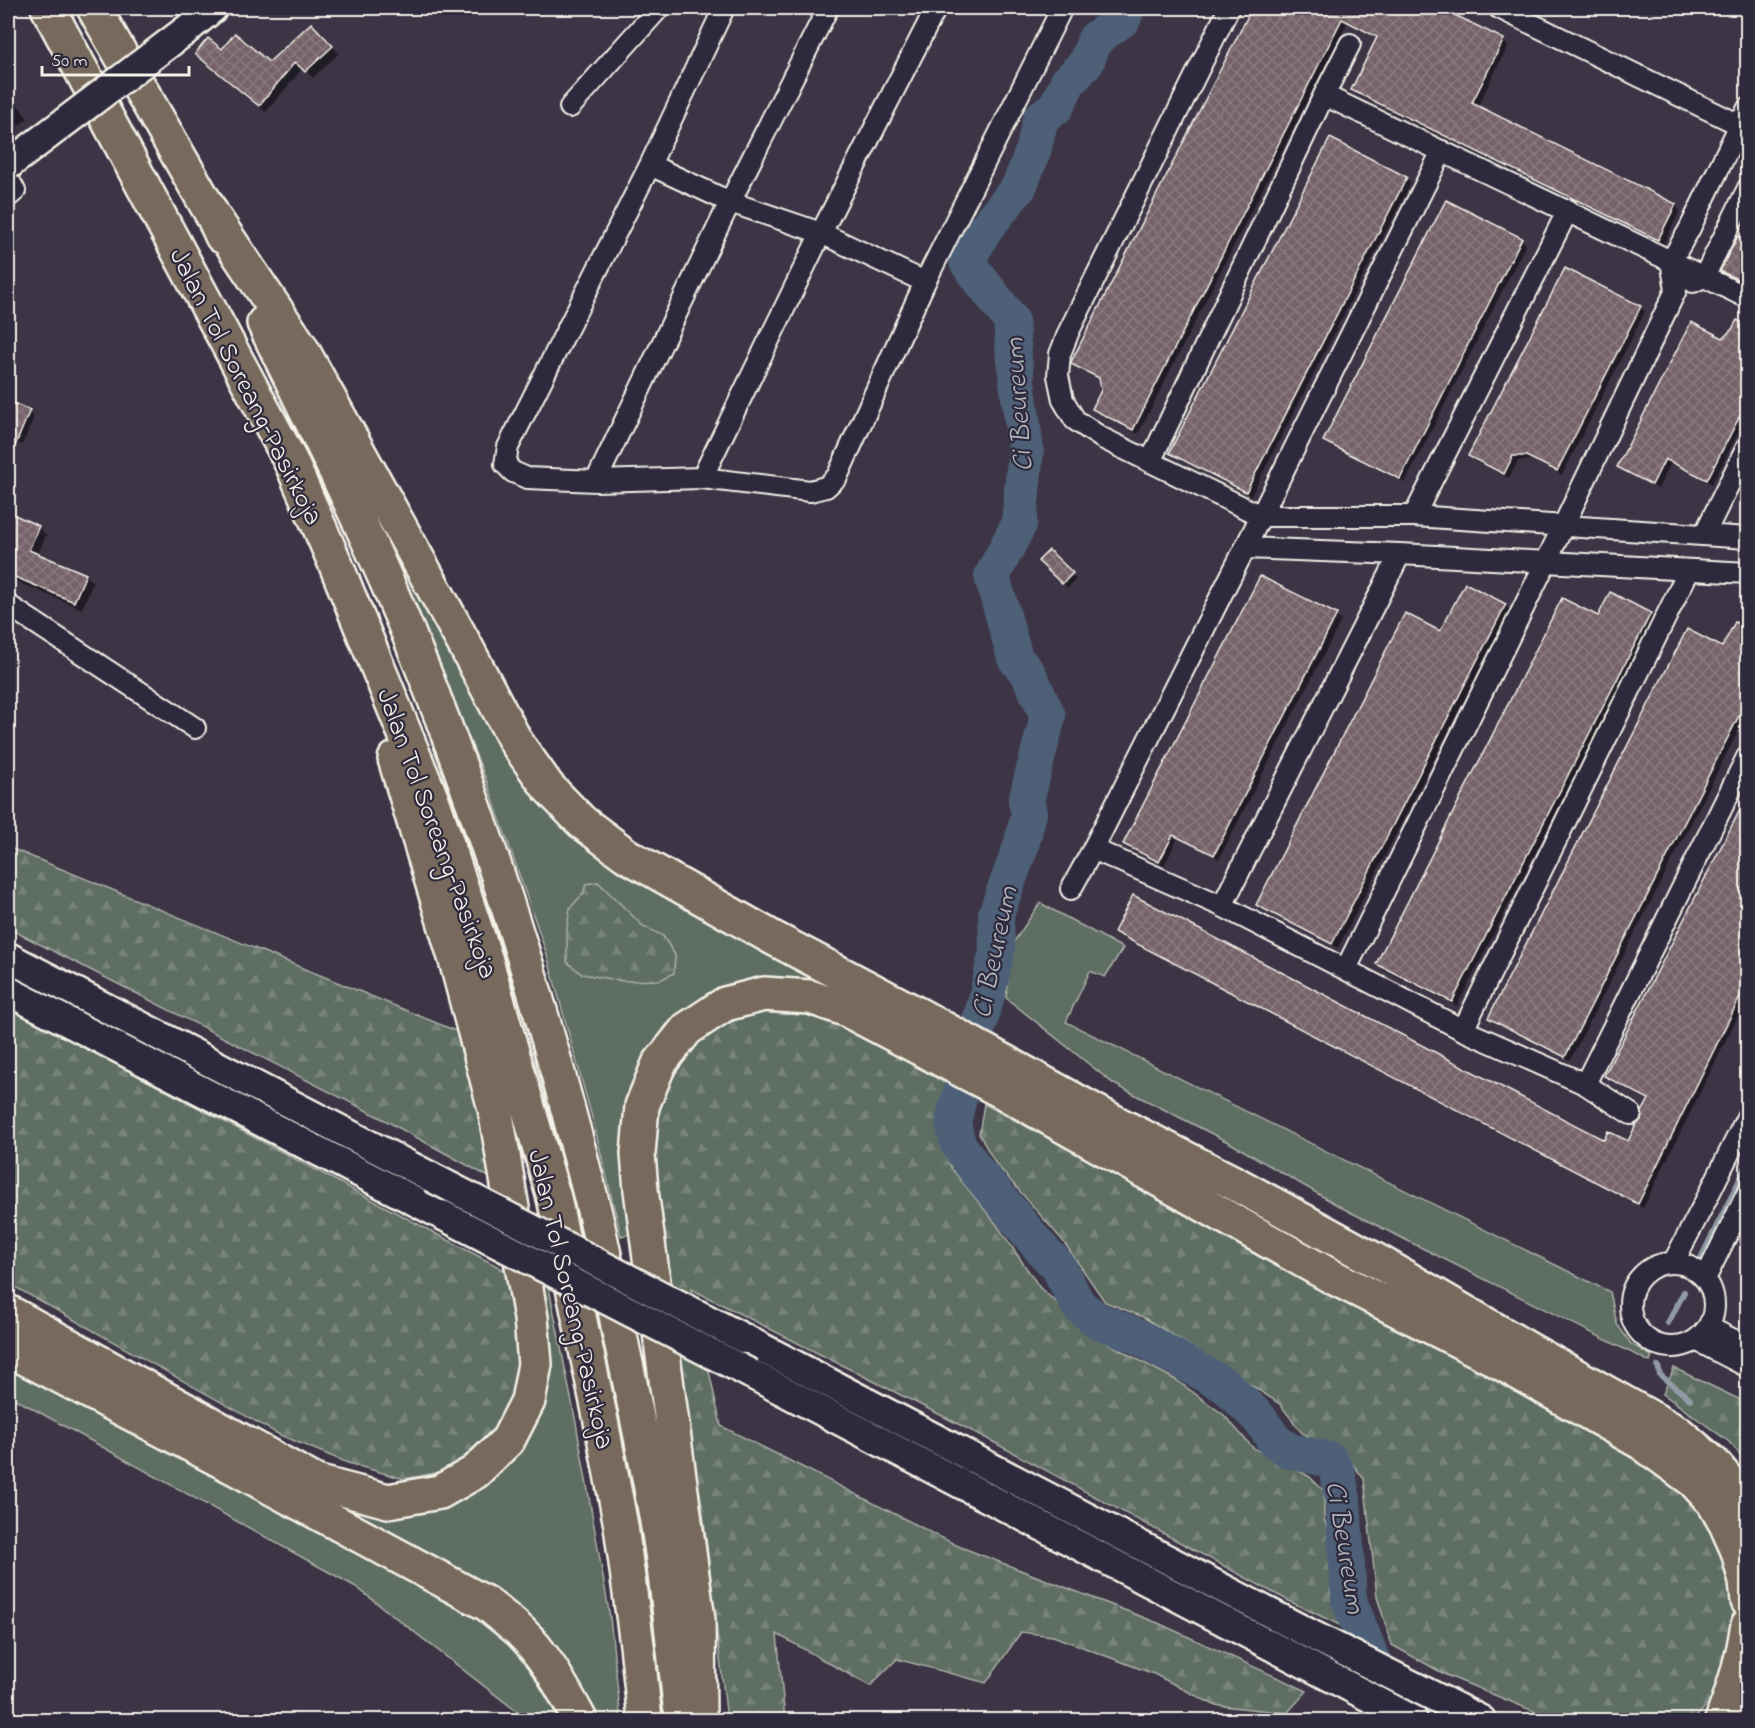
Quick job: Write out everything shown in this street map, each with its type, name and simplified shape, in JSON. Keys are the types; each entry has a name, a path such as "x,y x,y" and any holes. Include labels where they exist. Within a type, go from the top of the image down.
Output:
{"highway":[{"name":"Jalan Tol Soreang–Pasirkoja","path":"48,8 291,462 336,565 434,805 486,961 554,1198 621,1526 645,1720"},
{"name":"Jalan Tol Soreang–Pasirkoja","path":"94,8 213,216 354,511 389,587 491,854 538,1002 593,1205 637,1413 660,1543 672,1628 681,1720"},
{"path":"213,216 300,346 516,742 549,787 582,822 626,855 773,938 914,1028 1010,1080 1329,1275 1487,1355 1642,1443 1694,1481 1714,1503 1738,1551 1748,1601"},
{"path":"8,1312 316,1482 388,1501 441,1492 475,1472 508,1440 528,1401 535,1364 531,1317 495,1109 457,963 336,565"},
{"path":"699,1720 698,1620 641,1190 638,1154 642,1106 659,1064 687,1029 725,1004 764,994 810,997 914,1028"},
{"path":"1010,1080 1118,1124 1236,1184 1384,1265 1678,1433 1714,1464 1748,1507"},
{"path":"8,1349 487,1604 520,1632 543,1657 580,1720"},
{"path":"1722,1720 1733,1691 1748,1625"}],"main road":[{"path":"8,165 213,8"},
{"path":"8,957 1312,1635 1481,1720"},
{"path":"8,991 751,1374 1413,1720"}],"street":[{"path":"570,107 659,8"},
{"path":"724,8 650,165 508,447 505,464 513,472 527,478 596,481 702,478 810,491 826,487 837,477 925,282 1062,8"},
{"path":"596,481 730,202 828,8"},
{"path":"702,478 821,233 936,8"},
{"path":"1229,8 1069,331 1060,354 1058,376 1063,400 1075,420 1102,438 1261,516 1414,516 1748,538"},
{"path":"1346,969 1676,290 1671,261 1745,120 1499,8"},
{"path":"1150,462 1350,44"},
{"path":"1324,95 1748,298"},
{"path":"1071,889 1094,849 1442,151"},
{"path":"650,165 730,202 821,233 925,282"},
{"path":"8,178 15,191 8,198"},
{"path":"1676,290 1704,277 1748,188"},
{"path":"1414,516 1568,210"},
{"path":"1704,535 1748,445"},
{"path":"1245,548 1546,561 1748,573"},
{"path":"1222,906 1400,554"},
{"path":"1463,1030 1689,570"},
{"path":"8,605 195,728"},
{"path":"1585,1084 1748,755"},
{"path":"1094,849 1222,906 1463,1030 1585,1084 1630,1114"},
{"path":"1673,1263 1748,1115"},
{"path":"1705,1279 1748,1192"},
{"path":"1673,1263 1691,1267 1705,1279 1713,1294 1714,1311 1702,1334 1679,1347 1654,1344 1635,1327 1629,1303 1635,1282 1652,1268 1673,1263"},
{"path":"1702,1334 1748,1347"},
{"path":"1702,1334 1748,1367"}],"green space":[{"path":"402,544 505,747 840,990 769,979 708,993 666,1025 643,1059 625,1109 623,1166 633,1233 621,1236 593,1121 546,952 487,782 391,547"},
{"path":"8,847 461,1033 481,1125 489,1177 379,1117 8,928"},
{"path":"598,882 643,926 663,936 675,955 674,973 660,980 623,981 582,974 567,962 567,928 570,908 583,894 586,884"},
{"path":"1040,903 1123,948 1105,977 1090,971 1066,1022 1610,1292 1617,1324 1631,1344 1652,1356 1650,1362 1346,1210 1232,1144 1114,1084 1006,998 1011,946"},
{"path":"8,1007 514,1275 524,1333 519,1386 486,1449 451,1470 404,1479 348,1463 280,1435 8,1283"},
{"path":"753,1012 820,1016 900,1056 946,1084 938,1113 951,1168 997,1225 1040,1288 1096,1337 1176,1380 1224,1415 1253,1448 1310,1477 1324,1491 1324,1519 1338,1557 1330,1593 1344,1627 1291,1602 982,1436 691,1289 721,1426 958,1546 1158,1623 1307,1691 1287,1713 1214,1705 1154,1674 1053,1636 1021,1632 986,1683 897,1659 870,1686 777,1634 785,1720 727,1720 703,1512 687,1414 660,1204 652,1123 666,1089 698,1038"},
{"path":"984,1104 1660,1467 1711,1514 1735,1564 1736,1610 1716,1694 1694,1720 1555,1720 1446,1675 1392,1645 1377,1597 1364,1479 1345,1454 1302,1433 1280,1404 1143,1317 1105,1302 1063,1241 996,1164 979,1134"},
{"path":"539,1283 548,1283 576,1423 610,1617 621,1720 595,1720 576,1677 543,1628 479,1582 297,1485 453,1503 492,1481 525,1440"},
{"path":"8,1364 416,1573 531,1654 569,1720 528,1720 356,1587 8,1395"},
{"path":"1674,1368 1747,1403 1747,1462 1728,1441 1663,1394"}],"building":[{"path":"1252,8 1441,8 1504,39 1472,103 1676,204 1658,240 1351,90 1377,37 1342,19 1133,430 1092,409 1101,390 1099,378 1071,362"},
{"path":"311,23 333,46 305,72 295,62 259,106 195,54 208,38 222,49 235,33 269,62"},
{"path":"1330,138 1407,177 1246,492 1169,453"},
{"path":"1446,200 1522,238 1400,479 1323,441"},
{"path":"1738,236 1748,241 1748,284 1720,271"},
{"path":"1565,268 1641,306 1557,471 1526,456 1513,456 1504,474 1468,456"},
{"path":"1737,320 1748,325 1748,400 1707,480 1665,459 1652,485 1617,467 1691,322 1723,338"},
{"path":"8,401 30,410 8,463"},
{"path":"8,512 39,526 29,550 86,574 74,602 8,574"},
{"path":"1049,550 1073,573 1062,584 1038,561"},
{"path":"1260,576 1337,614 1214,855 1173,835 1159,862 1123,844"},
{"path":"1465,583 1506,604 1332,944 1256,905 1405,613 1440,631"},
{"path":"1610,592 1651,613 1452,1002 1376,964 1562,598 1598,616"},
{"path":"1735,622 1748,628 1748,698 1565,1057 1488,1018 1687,629 1722,647"},
{"path":"1748,794 1748,981 1638,1204 1114,932 1133,895 1604,1140 1608,1131 1628,1141 1641,1120 1642,1112 1649,1099 1604,1076"}],"waterway":[{"name":"Ci Beureum","path":"1127,8 1123,19 1095,39 1086,63 1068,82 1056,107 1041,118 1033,151 1019,187 984,230 967,262 1011,320 1026,450 1019,524 992,576 1015,658 1029,675 1048,716 1026,801 1029,813 1021,846 996,914 997,951 953,1122 958,1144 976,1170 1058,1266 1078,1305 1097,1320 1137,1336 1226,1386 1259,1418 1275,1441 1290,1451 1330,1460 1337,1472 1343,1499 1349,1600 1377,1673 1387,1720"},
{"path":"1700,1260 1748,1163"},
{"path":"1668,1323 1684,1292"},
{"path":"1658,1366 1660,1375 1690,1399"}]}
